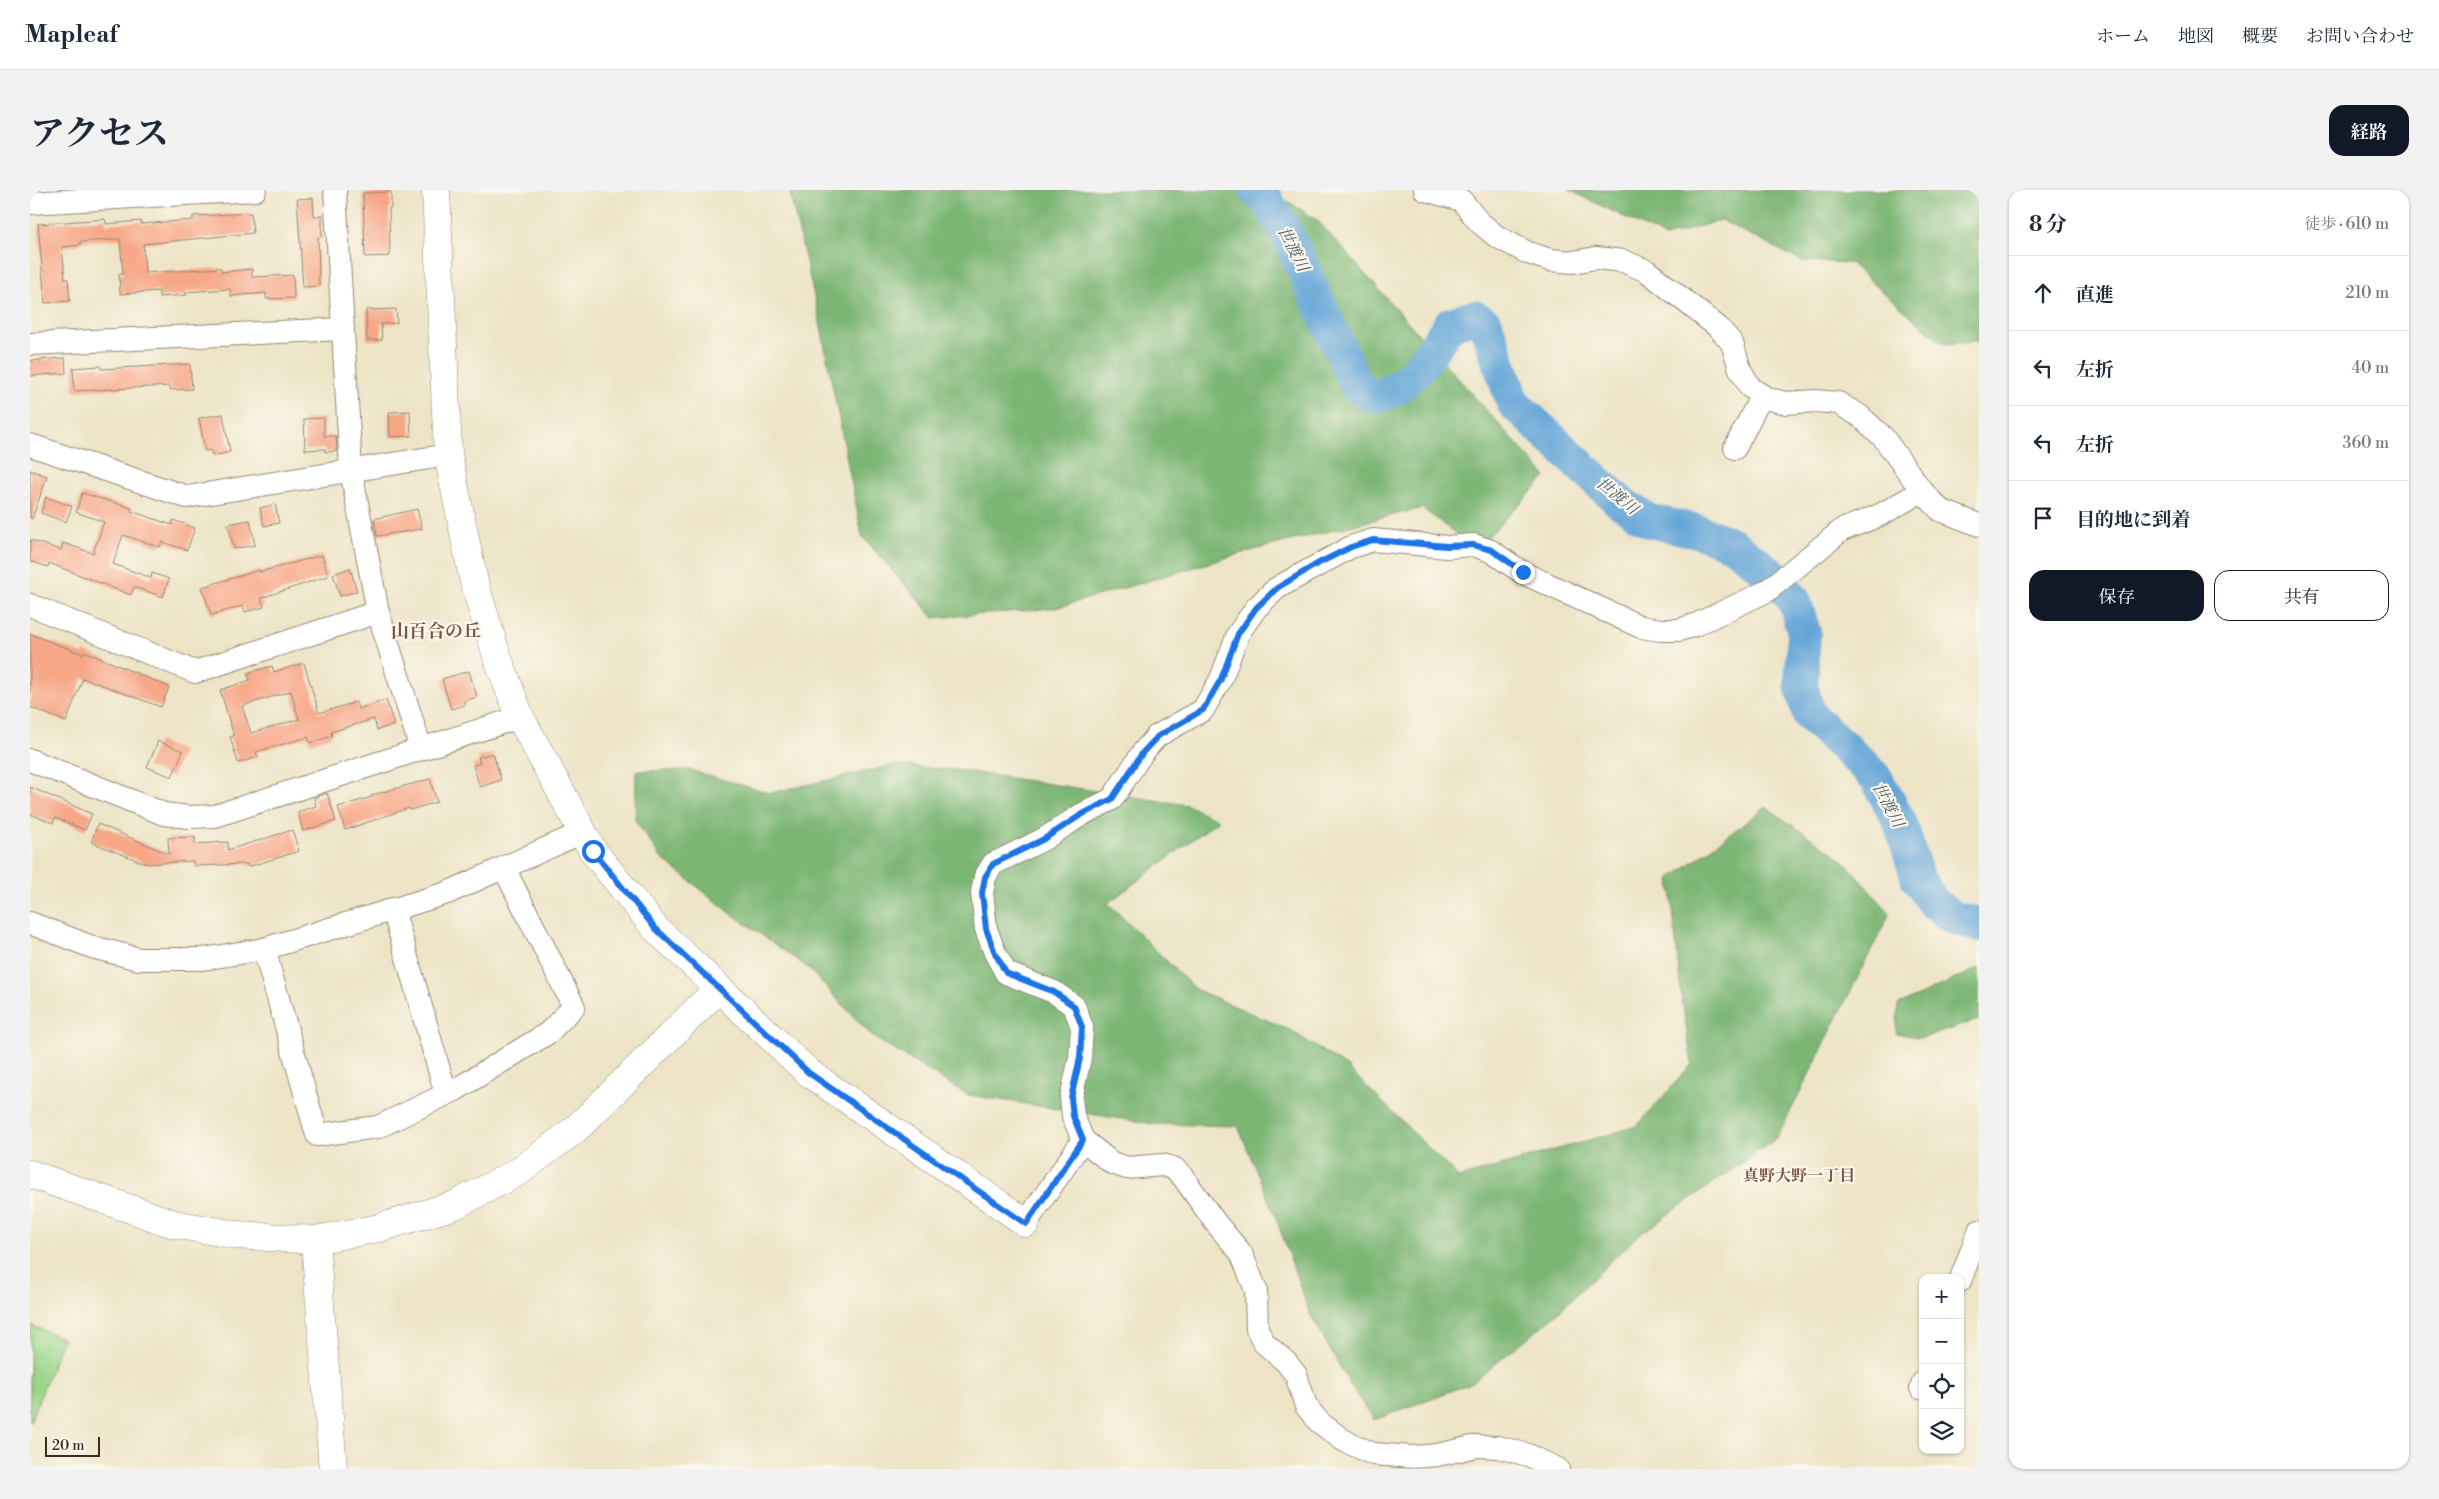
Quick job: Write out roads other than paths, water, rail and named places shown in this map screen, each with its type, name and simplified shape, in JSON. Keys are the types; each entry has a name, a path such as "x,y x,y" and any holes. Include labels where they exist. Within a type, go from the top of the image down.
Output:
{"street":[{"path":"30,203 255,190"},
{"path":"335,190 351,471 378,612 421,748"},
{"path":"436,190 448,455 474,582 497,656 520,717 593,851 655,928 809,1073 1026,1224 1083,1140"},
{"path":"1425,190 1461,200 1479,222 1496,236 1528,253 1550,260 1573,262 1596,258 1623,262 1647,271 1719,328 1732,344 1740,370 1750,387 1762,395 1786,403 1816,401 1838,403 1860,416 1883,437 1922,491 1940,510 1979,525"},
{"path":"30,344 343,329"},
{"path":"1735,448 1762,395"},
{"path":"30,445 187,497 448,455"},
{"path":"1558,1469 1528,1455 1498,1447 1477,1446 1437,1455 1413,1457 1373,1454 1343,1440 1319,1422 1306,1406 1296,1375 1286,1362 1264,1343 1257,1329 1256,1290 1241,1253 1215,1222 1183,1177 1175,1168 1163,1165 1127,1168 1105,1159 1083,1140 1073,1116 1071,1098 1080,1058 1082,1027 1074,1006 1054,992 1006,973 995,953 986,929 982,893 985,877 993,864 1044,839 1081,815 1112,799 1143,752 1158,736 1203,710 1221,679 1238,634 1256,608 1277,588 1351,547 1373,540 1447,546 1473,545 1492,550 1523,572 1540,581 1641,627 1679,630 1695,626 1767,591 1842,530 1880,515 1922,491"},
{"path":"30,605 195,672 378,612"},
{"path":"30,760 164,814 189,817 215,816 520,717"},
{"path":"30,923 92,947 139,959 203,959 264,949 447,893 583,832"},
{"path":"264,949 317,1135 378,1127 446,1094 548,1034 574,1007 504,868"},
{"path":"393,909 446,1094"},
{"path":"30,1174 174,1224 237,1235 315,1240 379,1228 455,1206 520,1171 577,1128 718,989"},
{"path":"1963,1274 1979,1231"},
{"path":"315,1240 333,1469"}],"waterway":[{"name":"世渡川","path":"1256,190 1265,198 1288,236 1358,388 1372,395 1384,394 1396,388 1417,369 1450,324 1474,317 1486,324 1513,403 1620,502 1649,521 1697,531 1732,544 1775,577 1794,600 1804,632 1801,685 1809,715 1868,769 1877,780 1900,822 1918,880 1934,903 1952,917 1979,925"}],"district":[{"name":"山百合の丘","path":"436,631"},
{"name":"真野大野一丁目","path":"1799,1176"}]}
